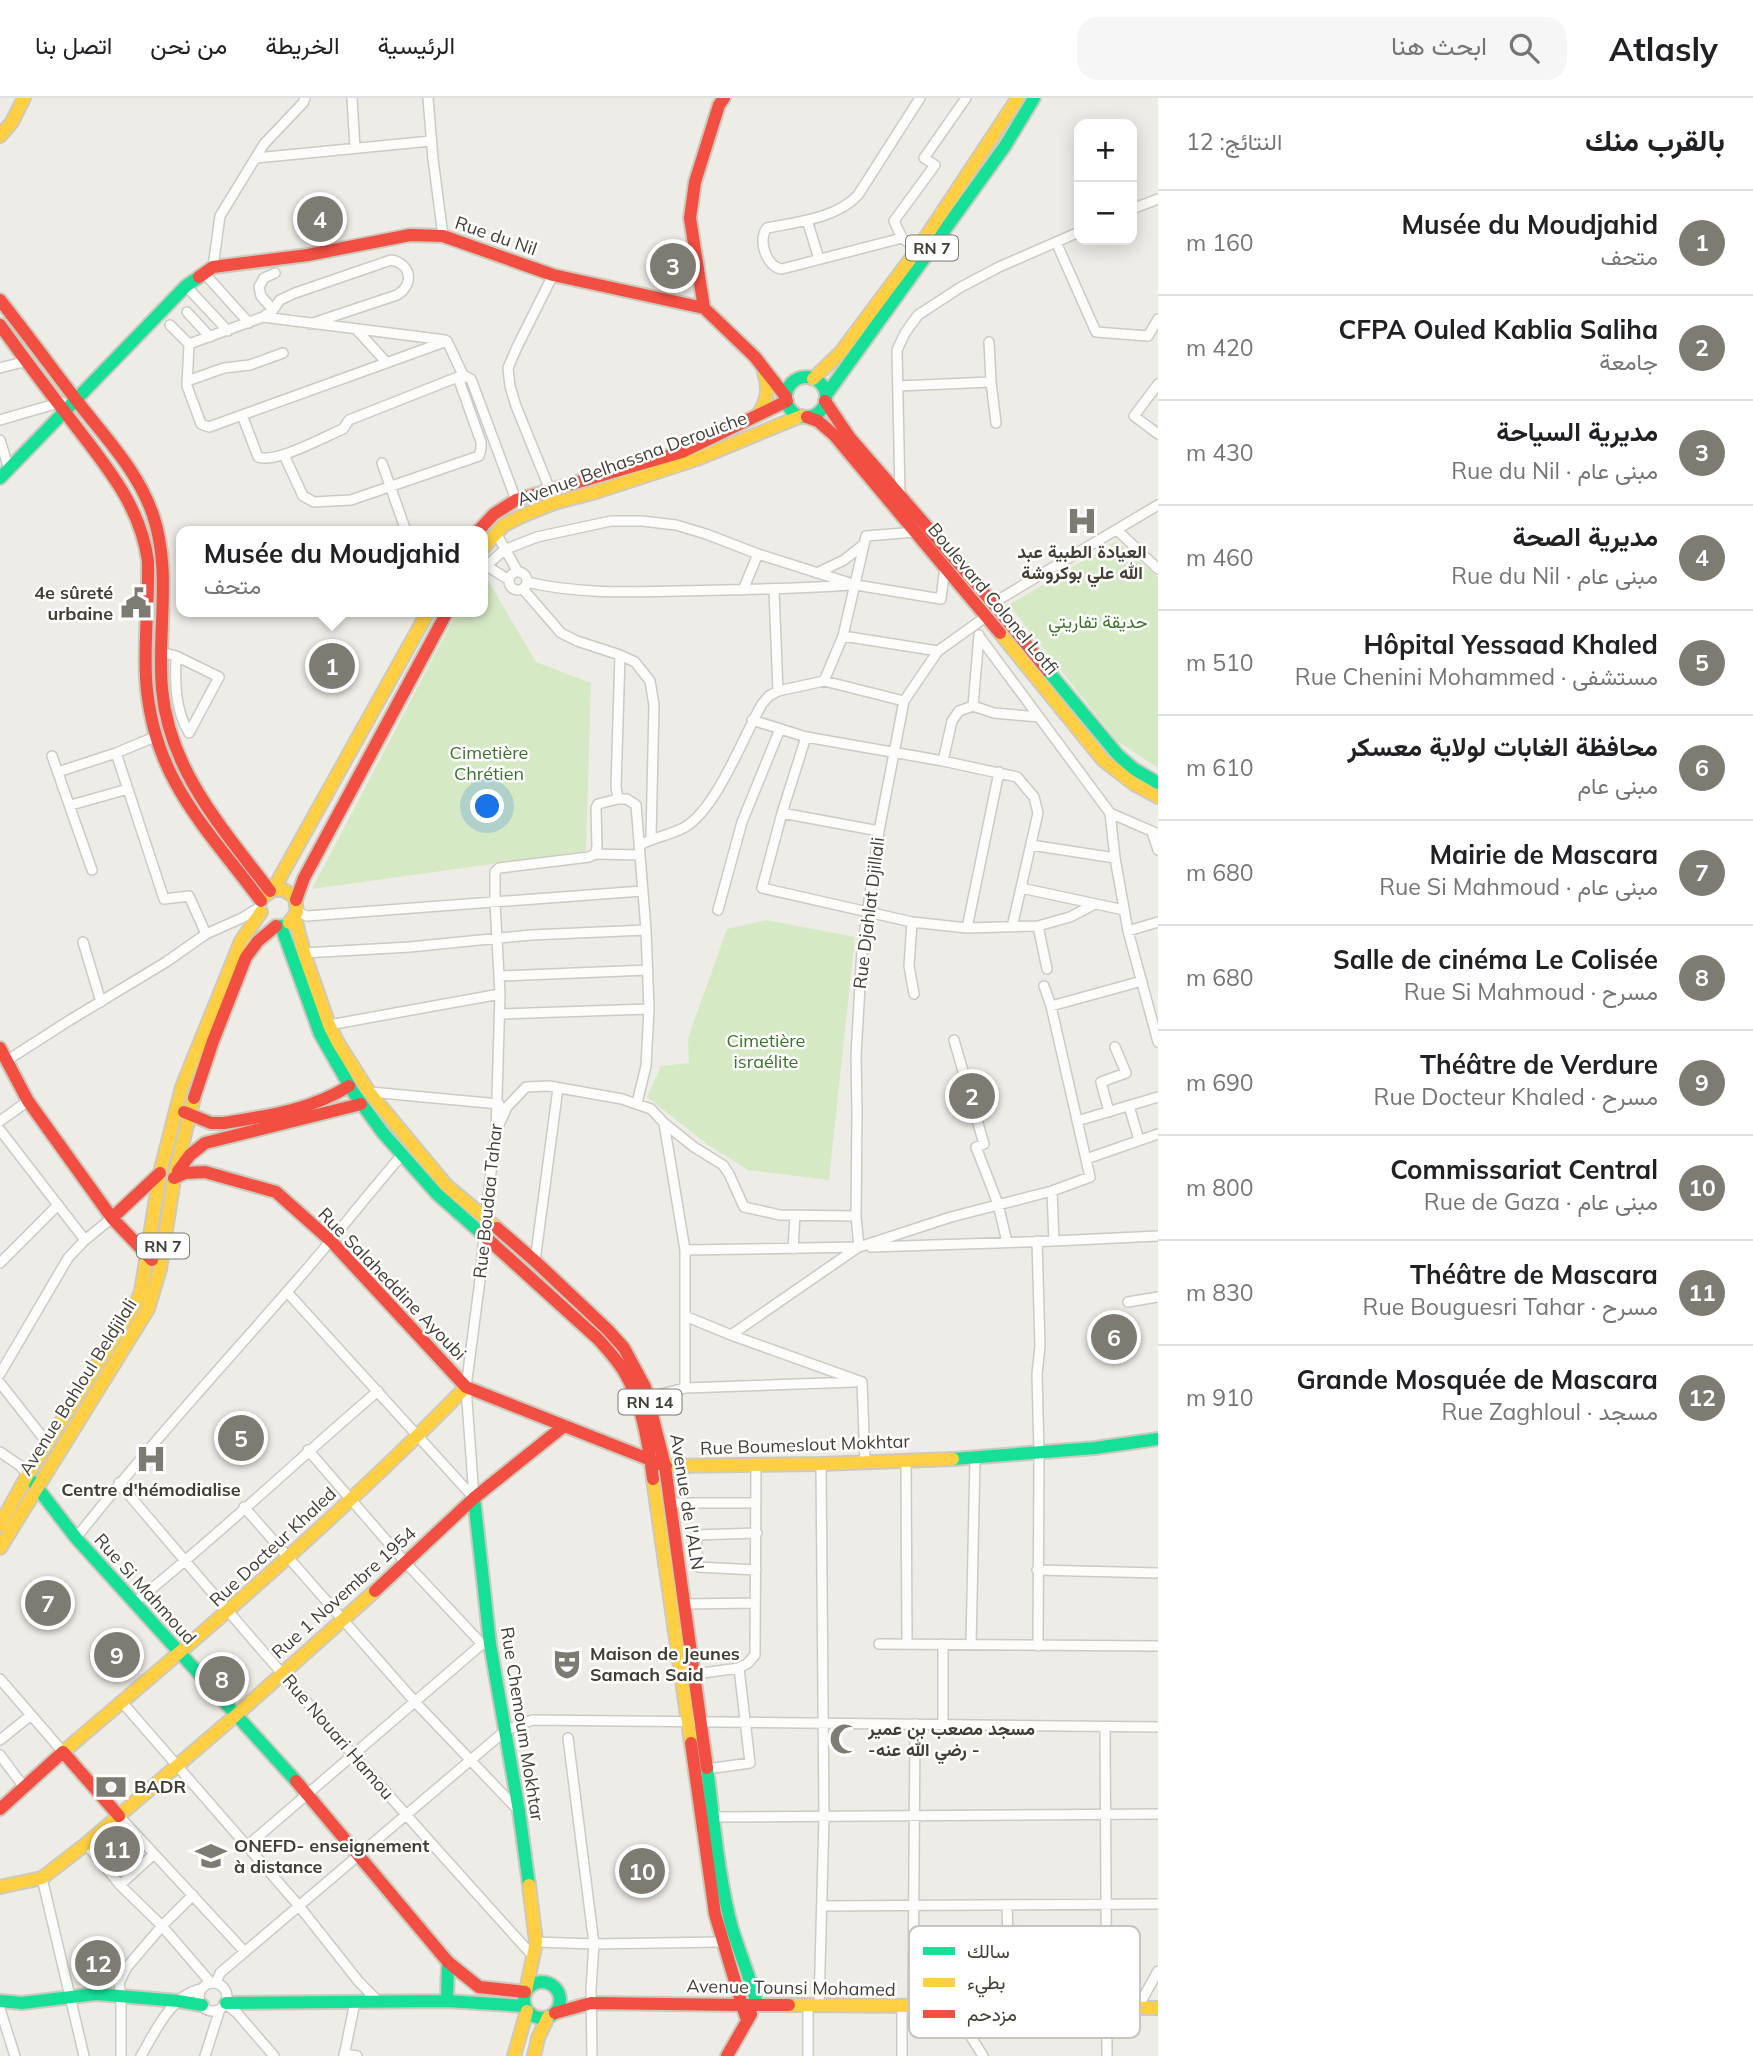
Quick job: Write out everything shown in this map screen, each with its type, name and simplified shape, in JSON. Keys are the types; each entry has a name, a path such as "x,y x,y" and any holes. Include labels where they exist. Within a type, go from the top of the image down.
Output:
{"main road":[{"path":"0,136 12,122 24,98"},
{"path":"724,98 719,105 695,182 690,218 704,308 755,357 792,410 804,416 819,412 825,398 822,385 813,379 799,379 777,371 755,357"},
{"name":"RN 7","path":"825,398 922,252 1018,98"},
{"name":"RN 7","path":"813,379 841,352 922,252 1005,146 1034,98"},
{"name":"Rue du Nil","path":"4,473 62,408 76,399 186,286 209,270 308,255 410,234 443,236 553,275 704,308"},
{"path":"0,300 139,485 157,530 160,548 164,705 174,744 204,805 265,900 270,923 278,926 289,923 296,910 304,878 443,617"},
{"path":"0,325 98,455 128,500 141,527 148,559 146,679 152,716 164,760 178,789 202,827 265,900"},
{"path":"755,357 769,390 758,415"},
{"path":"786,399 790,386 799,379"},
{"name":"Boulevard Colonel Lotfi","path":"825,398 850,438 993,603 1084,716 1118,755 1134,769 1158,783"},
{"name":"Avenue Belhassna Derouiche","path":"483,526 494,514 516,500 682,453 786,399"},
{"name":"Boulevard Colonel Lotfi","path":"804,416 818,421 834,435 945,566 983,620 1103,760 1134,784 1158,797"},
{"name":"Avenue Belhassna Derouiche","path":"488,542 504,525 554,503 697,459 804,416"},
{"name":"RN 7","path":"265,900 425,617"},
{"path":"265,900 284,889 289,892 296,910"},
{"name":"Avenue Bahloul Beldjilali","path":"0,1525 28,1474 141,1292 160,1173 181,1087 241,941 265,900"},
{"name":"Avenue de l'ALN","path":"296,910 304,953 329,1025 369,1092 447,1186 590,1311 624,1348 645,1387 665,1466 685,1604 695,1674 695,1721 707,1769 707,1817 733,1930 757,2005"},
{"name":"Avenue Bahloul Beldjilali","path":"0,1548 153,1299 174,1178 190,1113 220,1023 250,949 278,926"},
{"name":"Avenue de l'ALN","path":"278,926 320,1034 361,1104 437,1194 578,1320 614,1357 635,1394 651,1461 695,1721 715,1914 747,2020"},
{"path":"0,1048 28,1101 112,1218 146,1255 160,1266"},
{"path":"175,1113 182,1111 211,1123 224,1123 311,1104 349,1086"},
{"path":"174,1178 190,1155 205,1143 361,1104"},
{"name":"Rue Salaheddine Ayoubi","path":"174,1178 185,1173 205,1172 276,1192 331,1241 466,1387"},
{"path":"112,1218 160,1173"},
{"name":"Rue Boumeslout Mokhtar","path":"466,1387 665,1466 975,1458 1095,1448 1158,1439"},
{"name":"Rue Docteur Khaled","path":"0,1809 121,1701 228,1612 417,1437 466,1387"},
{"name":"Rue 1 Novembre 1954","path":"41,1878 86,1844 235,1716 406,1563 474,1498 564,1426"},
{"name":"Rue Si Mahmoud","path":"28,1474 76,1538 308,1794 448,1962 480,1987 526,1991"},
{"name":"Rue Chemoum Mokhtar","path":"474,1498 486,1644 506,1730 536,1942 526,1991"},
{"path":"63,1752 119,1816"},
{"path":"0,1887 41,1878"},
{"path":"533,1956 556,1988 561,2000 538,2038 534,2056"},
{"path":"447,2001 448,1962"},
{"path":"514,2056 526,2009 526,1991 533,1983 544,1981 556,1988"},
{"name":"Avenue Tounsi Mohamed","path":"556,1988 591,2003"},
{"path":"0,2001 22,2003 96,1994 202,2005"},
{"path":"224,2006 447,2001 526,2009 536,2017 551,2015"},
{"name":"Avenue Tounsi Mohamed","path":"551,2015 591,2003 907,2006"},
{"path":"727,2056 757,2005"},
{"name":"Avenue Tounsi Mohamed","path":"1140,2007 1158,2008"}],"street":[{"path":"249,323 209,270 220,216 264,144 305,98"},
{"path":"352,98 355,148"},
{"path":"428,98 443,236"},
{"path":"902,238 782,269 771,264 762,239 767,228 807,220 849,205 920,98"},
{"path":"922,252 902,238 894,221 935,165 924,158 966,98"},
{"path":"256,158 431,141"},
{"path":"1137,207 1158,199"},
{"path":"807,220 819,259"},
{"path":"900,495 897,351 905,333 918,314 961,287 1074,234"},
{"path":"1056,242 1096,332 1148,336 1158,319"},
{"path":"189,344 263,317 273,310 280,300 295,293 391,260 398,261 405,267 408,284 397,295 310,324"},
{"path":"273,310 261,296 259,288 264,278 275,273"},
{"path":"550,490 516,405 508,368 553,275"},
{"path":"186,286 228,331"},
{"path":"187,312 210,337"},
{"path":"263,317 447,341"},
{"path":"170,325 189,344 187,386 201,424 209,427 447,341"},
{"path":"357,330 387,363"},
{"path":"447,341 464,375 471,379 516,500"},
{"path":"989,342 996,422"},
{"path":"187,381 224,368 250,365 283,353"},
{"path":"0,368 27,361"},
{"path":"243,415 258,457 264,460 343,429 349,420 464,375"},
{"path":"284,454 303,496 314,502 351,500 479,456 481,442 460,383 464,375"},
{"path":"898,386 991,383"},
{"path":"1158,384 1134,416 1158,434"},
{"path":"0,420 62,408"},
{"path":"0,440 4,473"},
{"path":"382,463 404,526"},
{"path":"993,603 1158,505"},
{"path":"488,564 504,550 537,537 611,521 642,520 696,531 856,585 941,599 945,566"},
{"path":"1117,530 1158,569"},
{"path":"824,681 843,636 866,536 916,532"},
{"path":"496,533 518,572 526,576 525,585 561,633 635,662 650,681 654,705 651,838"},
{"path":"817,573 854,554 864,544"},
{"path":"743,590 758,554"},
{"path":"488,569 509,580"},
{"path":"518,572 512,574 509,580 510,586 515,590 525,585 597,592 774,590 856,585"},
{"path":"774,590 778,691"},
{"path":"973,706 979,636 983,620"},
{"name":"Rue Djahlat Djillali","path":"859,1247 856,1216 856,1056 862,950 893,752 904,701 938,651 983,620"},
{"path":"843,636 938,651"},
{"path":"979,636 1110,813 1155,833 1158,850"},
{"path":"161,652 176,656 219,677 189,733 183,723 176,696 176,656"},
{"path":"618,799 616,787 620,654"},
{"path":"637,1103 646,1066 649,1009 646,930 642,891 640,850 636,805 627,799 598,804 595,854 640,850 651,838 685,827 699,815 720,785 752,720 769,696 778,691 824,681 904,701"},
{"path":"943,761 952,721 959,711 973,706 994,713 1039,717"},
{"path":"752,720 806,737 1017,777 1034,797 1038,813 1012,927"},
{"path":"718,910 742,822 780,729"},
{"path":"58,772 157,736"},
{"path":"806,737 762,888 912,922 967,928 1038,926 1070,917 1095,904"},
{"path":"116,753 164,899 189,896 206,934"},
{"path":"52,756 92,870"},
{"path":"967,928 999,772"},
{"path":"71,805 128,789"},
{"path":"782,813 879,831"},
{"path":"1110,813 1128,931 1158,1042"},
{"path":"1031,845 1115,858"},
{"name":"Rue Boudaa Tahar","path":"474,1498 466,1387 496,1132 500,994 494,877 499,868 589,857 595,854"},
{"path":"1021,888 1124,910"},
{"path":"296,910 307,916 642,891"},
{"path":"6,1061 166,962 206,934 242,918 265,900"},
{"path":"912,922 909,966 914,994"},
{"path":"1128,931 1158,922"},
{"path":"1038,926 1047,969"},
{"path":"304,953 497,940 531,935 646,930"},
{"path":"83,942 101,1002"},
{"path":"499,976 648,970"},
{"path":"1051,1006 1142,981"},
{"path":"731,1335 859,1247 950,1217 1052,1191 1090,1177 1051,1006 1044,986"},
{"path":"329,1025 500,994"},
{"path":"499,1014 649,1009"},
{"path":"954,1040 984,1144 976,1147 998,1204 1007,1242"},
{"path":"1110,1112 1101,1082 1126,1073 1115,1047"},
{"path":"496,1132 507,1107 526,1087 558,1088 637,1103 651,1109 694,1147 723,1165 744,1207 780,1215 856,1216"},
{"path":"535,1261 558,1088"},
{"path":"369,1092 496,1103 507,1107"},
{"path":"1077,1121 1158,1097"},
{"path":"0,1121 28,1101"},
{"path":"1129,1106 1139,1140"},
{"path":"664,1123 685,1250 685,1388"},
{"path":"0,1130 85,1240"},
{"path":"1086,1159 1158,1134"},
{"path":"76,1538 119,1483 287,1292 402,1155"},
{"path":"1052,1191 1054,1241"},
{"path":"0,1263 57,1206"},
{"path":"793,1249 795,1215"},
{"path":"0,1374 68,1258 112,1218"},
{"path":"685,1250 793,1249 1158,1236"},
{"path":"1038,1241 1038,1646"},
{"path":"287,1292 474,1498"},
{"path":"1128,1302 1158,1297"},
{"path":"685,1316 862,1382"},
{"path":"650,1404 662,1394 685,1388 862,1382"},
{"path":"862,1382 865,1462"},
{"path":"0,1383 48,1444"},
{"path":"134,1603 186,1562 308,1450 378,1391"},
{"path":"247,1846 486,1644 406,1563 308,1450"},
{"path":"0,1452 28,1474"},
{"path":"971,1645 975,1458"},
{"path":"906,1460 907,1644"},
{"path":"808,2056 822,1906 824,1816 821,1464"},
{"path":"695,1674 738,1668 748,1663 755,1655 757,1465"},
{"name":"Rue Nouari Hamou","path":"119,1483 405,1815 533,1956"},
{"path":"670,1503 756,1503"},
{"path":"244,1507 416,1703 519,1811"},
{"path":"756,1570 698,1567 696,1535 757,1532"},
{"path":"1037,1570 1158,1573"},
{"path":"685,1604 755,1603"},
{"path":"879,1644 1158,1646"},
{"path":"943,1644 943,1725"},
{"path":"707,1769 750,1763 738,1668"},
{"path":"0,1679 63,1752"},
{"path":"121,1701 299,1906 359,1982 379,2002"},
{"path":"0,1740 31,1715"},
{"path":"142,2056 159,2025 178,2001 189,1993 214,1983 220,1973 506,1730 531,1720 1158,1727"},
{"path":"913,1926 915,1724"},
{"path":"1105,1727 1106,1926"},
{"path":"568,1738 594,1944 592,2056"},
{"path":"0,1755 24,1787"},
{"path":"707,1817 1158,1814"},
{"path":"119,1816 245,1952"},
{"path":"86,1844 120,1885 214,1983 226,1990 224,2006 205,2056"},
{"path":"120,1885 154,1854"},
{"path":"41,1878 84,2056"},
{"path":"121,2056 119,1983 127,1967 193,1895"},
{"path":"1007,1905 1008,1926"},
{"path":"822,1906 1158,1905"},
{"path":"536,1942 723,1942"},
{"path":"1140,2003 1158,1971"},
{"path":"902,2056 909,1977"},
{"path":"201,1989 199,1996 202,2005 208,2010 224,2006 237,2013 274,2056"},
{"path":"355,2002 344,2055 357,2056"},
{"path":"0,2009 2,2024 15,2056"},
{"path":"972,2038 983,2056"},
{"path":"1107,2038 1107,2056"}],"green space":[{"name":"حديقة تفاريتي","path":"1116,541 1158,577 1158,768 1117,741 1009,605"},
{"name":"Cimetière Chrétien","path":"488,580 536,662 591,683 586,851 312,889 454,617 488,617"},
{"name":"Cimetière israélite","path":"766,920 855,937 829,1180 748,1170 708,1145 647,1097 661,1066 689,1063 688,1038 727,929"}],"traffic: fast":[{"path":"826,395 1005,146 1034,98"},
{"path":"0,478 186,286 199,277"},
{"path":"806,377 820,383 826,397 820,411 806,417 792,411 786,397 792,383 806,377"},
{"path":"1048,671 1118,755 1134,769 1158,783"},
{"path":"281,926 320,1034 353,1092 383,1133 437,1194 481,1233"},
{"path":"953,1459 1095,1448 1158,1439"},
{"path":"33,1482 76,1538 296,1781"},
{"path":"474,1498 490,1644 529,1885"},
{"path":"707,1768 727,1908 757,2005"},
{"path":"447,2001 448,1962"},
{"path":"542,1982 555,1987 560,2000 555,2013 542,2018 529,2013 524,2000 529,1987 542,1982"},
{"path":"0,2001 22,2003 96,1994 202,2005"},
{"path":"226,2003 447,2001 525,2006"}],"traffic: slow":[{"path":"0,136 12,122 24,98"},
{"path":"813,379 841,352 918,249 1018,98"},
{"path":"758,415 767,395 764,373"},
{"path":"488,542 504,525 554,503 697,459 801,416"},
{"path":"264,896 273,890 425,617"},
{"path":"1000,633 1103,760 1134,784 1158,797"},
{"path":"273,890 284,890 295,897 297,912 289,923"},
{"path":"0,1525 28,1474 141,1292 160,1173 182,1087 241,941 261,912"},
{"path":"295,918 329,1025 369,1092 447,1186 497,1228"},
{"path":"0,1548 148,1309 160,1269 175,1173 194,1098"},
{"path":"63,1752 319,1529 466,1387"},
{"path":"666,1466 953,1459"},
{"path":"653,1479 691,1743"},
{"path":"0,1887 42,1878 86,1844 375,1591"},
{"path":"526,1991 536,1942 529,1885"},
{"path":"789,2005 909,2006"},
{"path":"1140,2008 1158,2008"},
{"path":"514,2056 527,2011"},
{"path":"534,2056 538,2038 548,2017"}],"traffic: jam":[{"path":"724,98 719,105 695,182 690,218 704,308 755,357 786,397"},
{"path":"199,277 213,267 308,255 410,235 443,236 553,275 704,308"},
{"path":"0,300 120,455 147,499 159,536 162,558 162,689 175,746 201,797 270,891"},
{"path":"0,325 108,469 129,503 144,540 148,561 146,678 150,713 159,744 170,773 185,799 261,901"},
{"path":"483,526 494,514 516,500 682,452 787,401"},
{"path":"825,401 850,438 993,603 1048,671"},
{"path":"807,417 818,421 834,435 1000,633"},
{"path":"296,900 304,878 444,617"},
{"path":"194,1098 246,957 258,941 276,926"},
{"path":"0,1048 28,1101 112,1218 152,1260"},
{"path":"184,1112 211,1123 224,1123 272,1115 304,1106 349,1086"},
{"path":"178,1171 190,1155 205,1143 361,1104"},
{"path":"174,1178 185,1173 205,1172 276,1192 331,1241 466,1387 666,1466"},
{"path":"112,1218 160,1173"},
{"path":"497,1228 608,1330 624,1348 645,1387 665,1466 707,1768"},
{"path":"481,1233 598,1339 619,1364 631,1385 640,1411 653,1479"},
{"path":"375,1591 474,1498 564,1426"},
{"path":"691,1743 715,1914 742,2005 789,2005"},
{"path":"0,1809 63,1752 119,1816"},
{"path":"296,1781 448,1962 479,1987 525,1992"},
{"path":"555,2013 591,2003 742,2005 747,2020"},
{"path":"727,2056 751,2014"}],"place":[{"name":"مديرية الصحة","path":"320,219"},
{"name":"مديرية السياحة","path":"673,266"},
{"name":"العيادة الطبية عبد الله علي بوكروشة","path":"1082,521"},
{"name":"4e sûreté urbaine","path":"136,603"},
{"name":"Musée du Moudjahid","path":"332,666"},
{"name":"CFPA Ouled Kablia Saliha","path":"972,1096"},
{"name":"محافظة الغابات لولاية معسكر","path":"1114,1337"},
{"name":"Hôpital Yessaad Khaled","path":"241,1438"},
{"name":"Centre d'hémodialise","path":"151,1459"},
{"name":"Mairie de Mascara","path":"48,1603"},
{"name":"Théâtre de Verdure","path":"117,1655"},
{"name":"Maison de Jeunes Samach Said","path":"567,1664"},
{"name":"Salle de cinéma Le Colisée","path":"222,1679"},
{"name":"مسجد مصعب بن عمير -رضي الله عنه -","path":"845,1739"},
{"name":"BADR","path":"111,1787"},
{"name":"Théâtre de Mascara","path":"117,1849"},
{"name":"ONEFD- enseignement à distance","path":"211,1856"},
{"name":"Commissariat Central","path":"642,1871"},
{"name":"Grande Mosquée de Mascara","path":"98,1963"}]}
